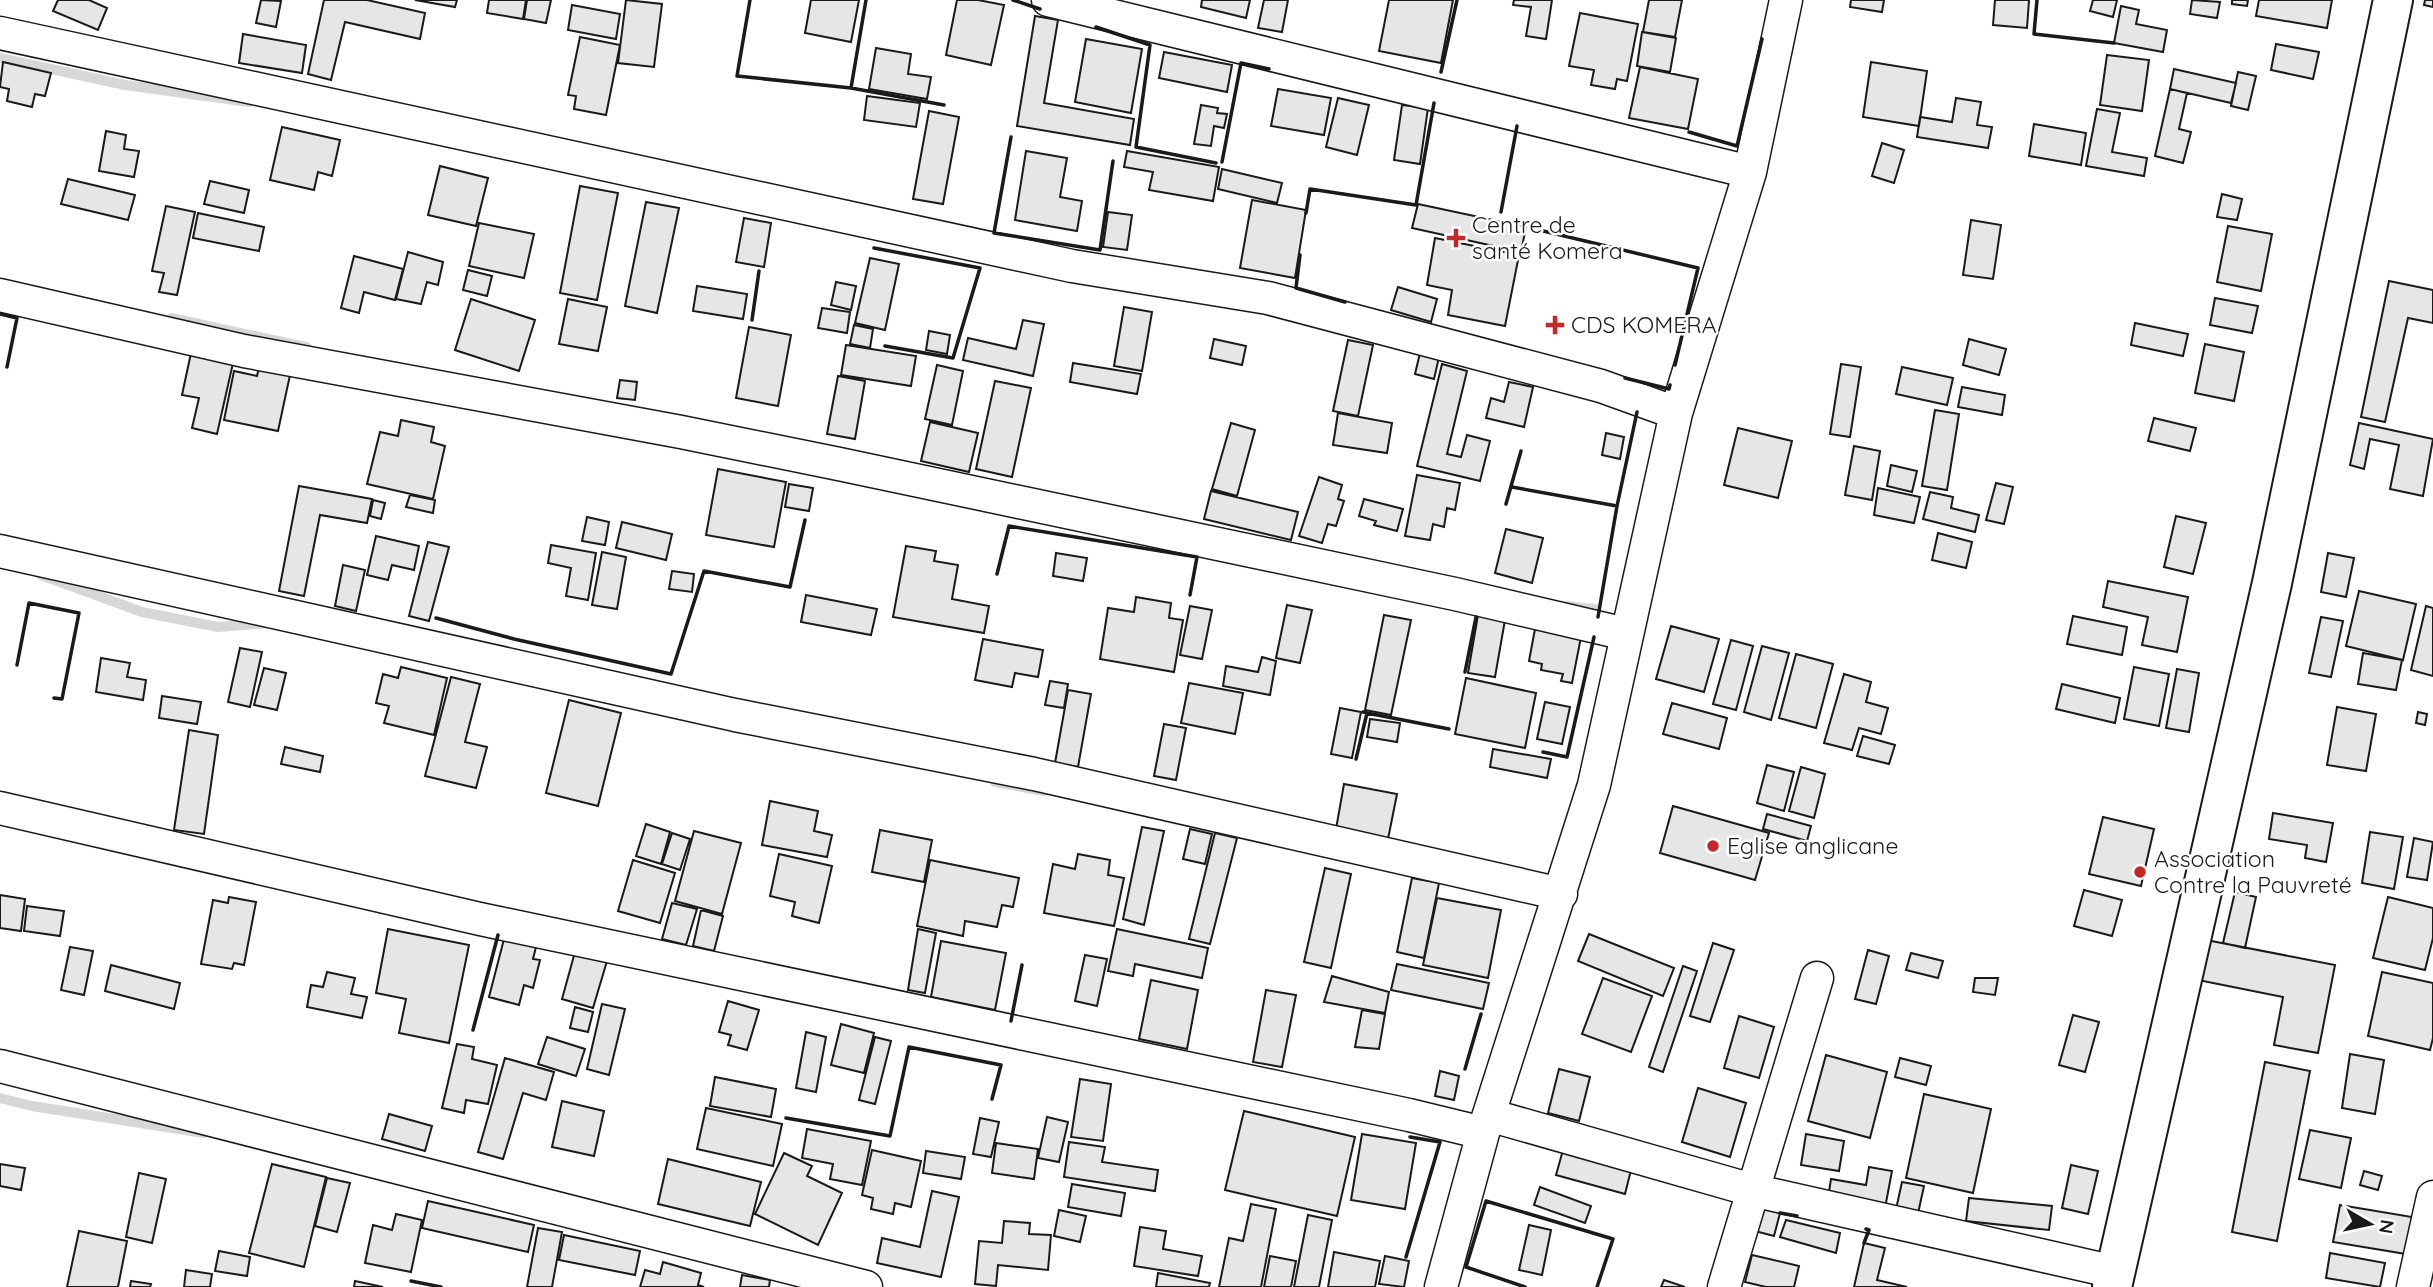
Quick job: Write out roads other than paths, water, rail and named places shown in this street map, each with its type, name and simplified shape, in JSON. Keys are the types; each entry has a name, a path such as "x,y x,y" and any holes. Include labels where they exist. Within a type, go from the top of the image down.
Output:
{"main road":[{"path":"2114,1279 2272,583 2393,0"}],"street":[{"path":"1048,0 1750,172"},
{"path":"1441,1287 1486,1124 1594,785 1676,413 1750,172 1786,0"},
{"path":"0,33 1072,266 1268,298 1462,347 1601,386 1676,413"},
{"path":"0,295 244,351 826,461 1455,594 1626,634"},
{"path":"0,551 721,712 1048,777 1561,894"},
{"path":"0,808 480,919 1409,1115 1486,1124 2114,1279"},
{"path":"1724,1287 1817,978"},
{"path":"0,1066 866,1287"},
{"path":"2413,1287 2433,1197"}],"waterway":[{"path":"0,58 125,85 249,102"},
{"path":"171,318 306,347"},
{"path":"41,575 142,612 218,627 269,623"},
{"path":"1566,606 1595,609"},
{"path":"995,782 1044,791"},
{"path":"0,1098 32,1106 204,1133"}],"place":[{"name":"Centre de santé Komera","path":"1456,238"},
{"name":"CDS KOMERA","path":"1555,325"},
{"name":"Eglise anglicane","path":"1713,846"},
{"name":"Association Contre la Pauvreté","path":"2140,872"}]}
